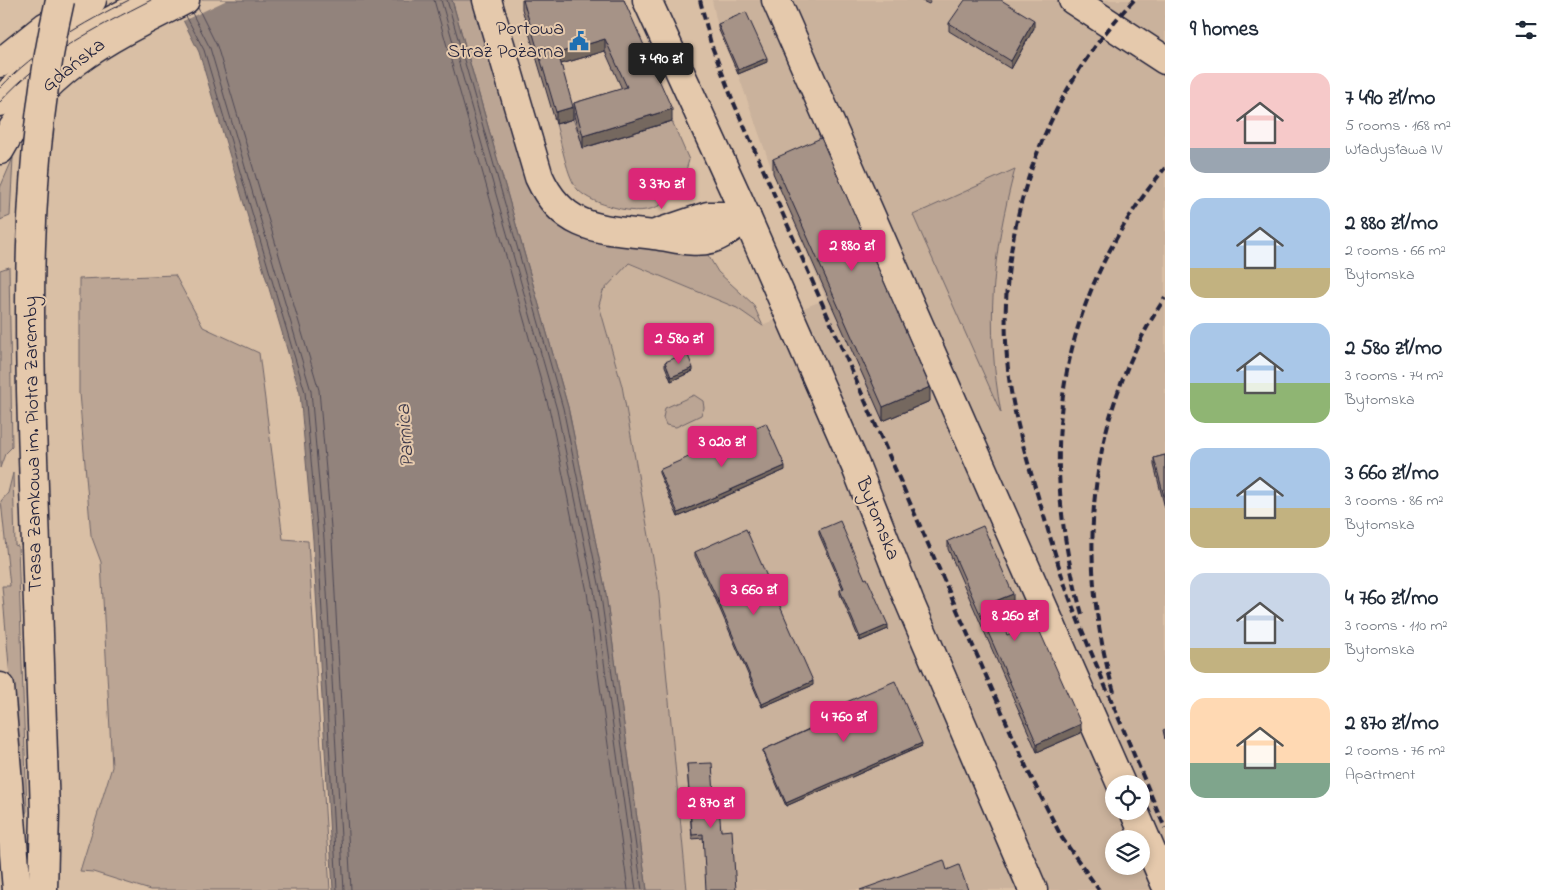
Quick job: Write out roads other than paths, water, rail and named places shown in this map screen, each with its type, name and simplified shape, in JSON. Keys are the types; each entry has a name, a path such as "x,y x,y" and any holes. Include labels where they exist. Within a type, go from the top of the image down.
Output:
{"main road":[{"name":"Trasa Zamkowa im. Piotra Zaremby","path":"43,890 44,812 31,398 31,223 40,110 60,0"},
{"path":"0,63 45,27 92,0"},
{"path":"0,88 56,40 129,0"},
{"path":"487,0 531,152 546,191 566,213 588,225 614,232 654,235 683,240 708,240 730,229 746,216"},
{"name":"Bytomska","path":"647,0 746,216 870,498 909,601 1033,890"},
{"path":"776,0 1117,775"},
{"path":"1073,0 1165,60"},
{"path":"0,102 31,71 62,48 169,2"},
{"name":"Gdańska","path":"0,150 30,103 66,67 110,37 169,2"},
{"path":"0,688 16,890"},
{"path":"1138,820 1165,883"},
{"path":"0,830 16,890"}],"water":[{"name":"Parnica","path":"173,0 452,0 568,407 605,588 647,890 333,890 313,540 300,393 199,52"}],"tram line":[{"path":"0,88 29,61 60,38 129,0"},
{"path":"0,102 16,85 52,56 90,32 151,0"}],"railway":[{"path":"700,0 711,44 733,101 1028,771 1062,838 1099,890"},
{"path":"1134,0 1101,39 1072,82 1048,127 1030,175 1016,224 1008,275 1006,326 1009,378 1017,420 1062,576 1083,632 1165,828"},
{"path":"1082,614 1068,554 1060,495 1059,437 1065,380 1079,325 1100,271 1128,218 1165,168"},
{"path":"1114,692 1102,642 1095,591 1092,540 1096,489 1104,439 1119,390 1139,343 1165,298"}],"place":[{"name":"Portowa Straż Pożarna","path":"579,41"}]}
